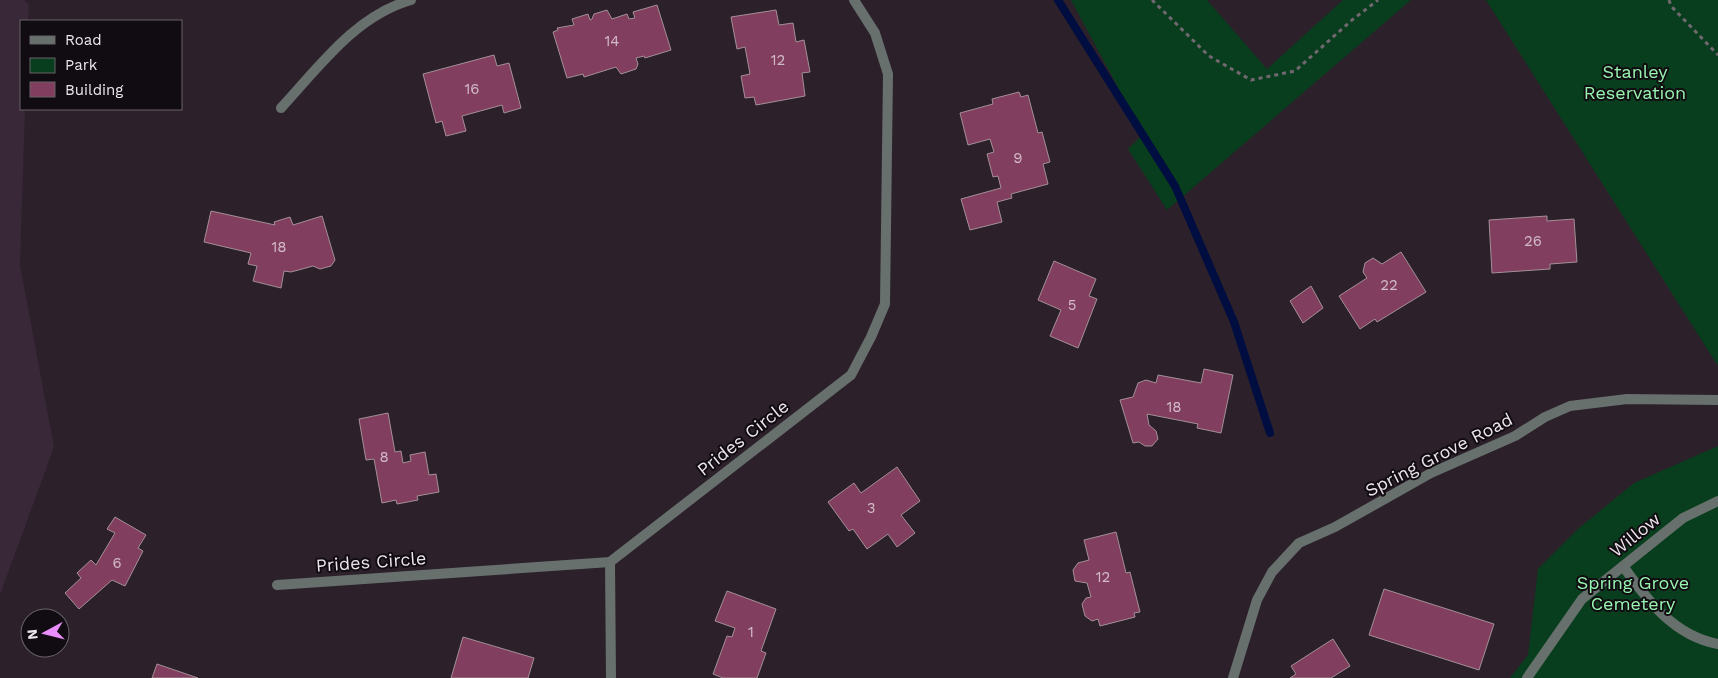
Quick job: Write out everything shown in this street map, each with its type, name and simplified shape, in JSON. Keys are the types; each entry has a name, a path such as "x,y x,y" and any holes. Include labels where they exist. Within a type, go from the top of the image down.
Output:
{"street":[{"path":"281,108 353,31 395,5 411,0"},
{"name":"Prides Circle","path":"277,585 610,562 851,375 871,337 885,304 888,74 875,33 854,0"},
{"name":"Spring Grove Road","path":"1233,678 1257,600 1272,572 1299,543 1335,527 1431,473 1515,436 1545,417 1570,406 1627,399 1718,400"},
{"name":"Willow","path":"1527,678 1582,599 1683,518 1718,501"},
{"path":"610,562 610,678"},
{"path":"1623,566 1646,600 1674,626 1718,644"}],"path":[{"path":"1152,0 1209,56 1251,80 1295,71 1352,20 1378,0"},
{"path":"1669,0 1671,6 1718,55"}],"shaded area":[{"path":"0,0 24,0 29,5 28,20 20,20 20,110 25,110 20,265 54,447 0,595"}],"green space":[{"path":"1071,0 1207,0 1267,69 1343,0 1411,0 1167,210 1128,149 1143,134"},
{"name":"Stanley Reservation","path":"1486,0 1718,0 1718,366"},
{"name":"Spring Grove Cemetery","path":"1718,446 1718,678 1510,678 1528,655 1538,569 1579,528 1634,483"}],"building":[{"path":"657,5 671,50 645,58 644,56 636,58 638,64 636,69 621,74 616,67 584,77 583,74 567,78 553,32 558,30 557,28 574,25 572,19 588,14 590,20 594,14 607,10 612,19 627,14 629,19 635,18 633,12"},
{"path":"776,10 779,25 793,23 796,42 804,40 810,72 802,73 805,96 756,105 754,97 745,98 741,76 750,74 745,47 737,49 731,17"},
{"path":"494,55 497,66 509,63 521,108 504,113 502,105 462,116 466,131 446,136 442,121 436,123 423,74"},
{"path":"1019,92 1021,97 1028,95 1038,133 1042,132 1050,162 1043,164 1048,184 1011,194 1012,198 997,202 1002,222 970,230 961,199 1001,188 998,176 993,177 987,154 994,152 990,139 968,145 960,113 993,104 992,99"},
{"path":"211,211 275,225 274,222 290,217 293,225 322,216 335,260 331,266 320,269 313,266 291,272 284,271 281,288 253,281 257,266 248,264 251,253 204,242"},
{"path":"1547,216 1547,221 1574,219 1577,262 1550,264 1550,269 1492,273 1489,220"},
{"path":"1401,252 1426,292 1377,322 1375,319 1360,329 1339,296 1367,278 1363,272 1365,263 1373,258 1382,264"},
{"path":"1054,261 1096,279 1089,296 1097,299 1078,348 1050,336 1061,310 1038,300"},
{"path":"1311,286 1323,308 1303,323 1290,301"},
{"path":"1204,369 1233,375 1221,433 1197,428 1198,424 1147,414 1149,425 1156,431 1158,439 1152,446 1145,446 1139,442 1133,443 1120,400 1133,397 1138,383 1146,380 1156,383 1158,375 1201,383"},
{"path":"388,413 395,452 401,451 403,463 411,461 410,455 425,452 429,475 436,474 439,492 417,496 418,500 397,504 396,500 382,503 374,459 366,460 359,419"},
{"path":"897,467 920,501 901,515 915,533 897,547 888,534 867,549 853,529 849,531 828,502 854,483 861,493"},
{"path":"115,517 146,535 138,548 143,551 125,586 112,580 79,609 65,593 81,578 77,573 91,560 96,565 115,533 107,529"},
{"path":"1116,532 1126,573 1130,572 1140,612 1134,613 1135,617 1100,626 1098,619 1092,621 1085,616 1082,604 1086,598 1091,597 1087,583 1075,581 1073,570 1078,563 1089,560 1084,540"},
{"path":"1384,589 1494,624 1479,670 1369,635"},
{"path":"727,591 776,609 761,651 766,653 757,678 723,678 713,674 727,636 732,637 735,628 715,621"},
{"path":"463,637 534,658 528,678 451,678"},
{"path":"1333,639 1350,666 1331,678 1290,678 1296,674 1291,666"},
{"path":"157,664 198,678 152,678"}],"waterway":[{"path":"1058,0 1175,186 1234,322 1270,433"}]}
